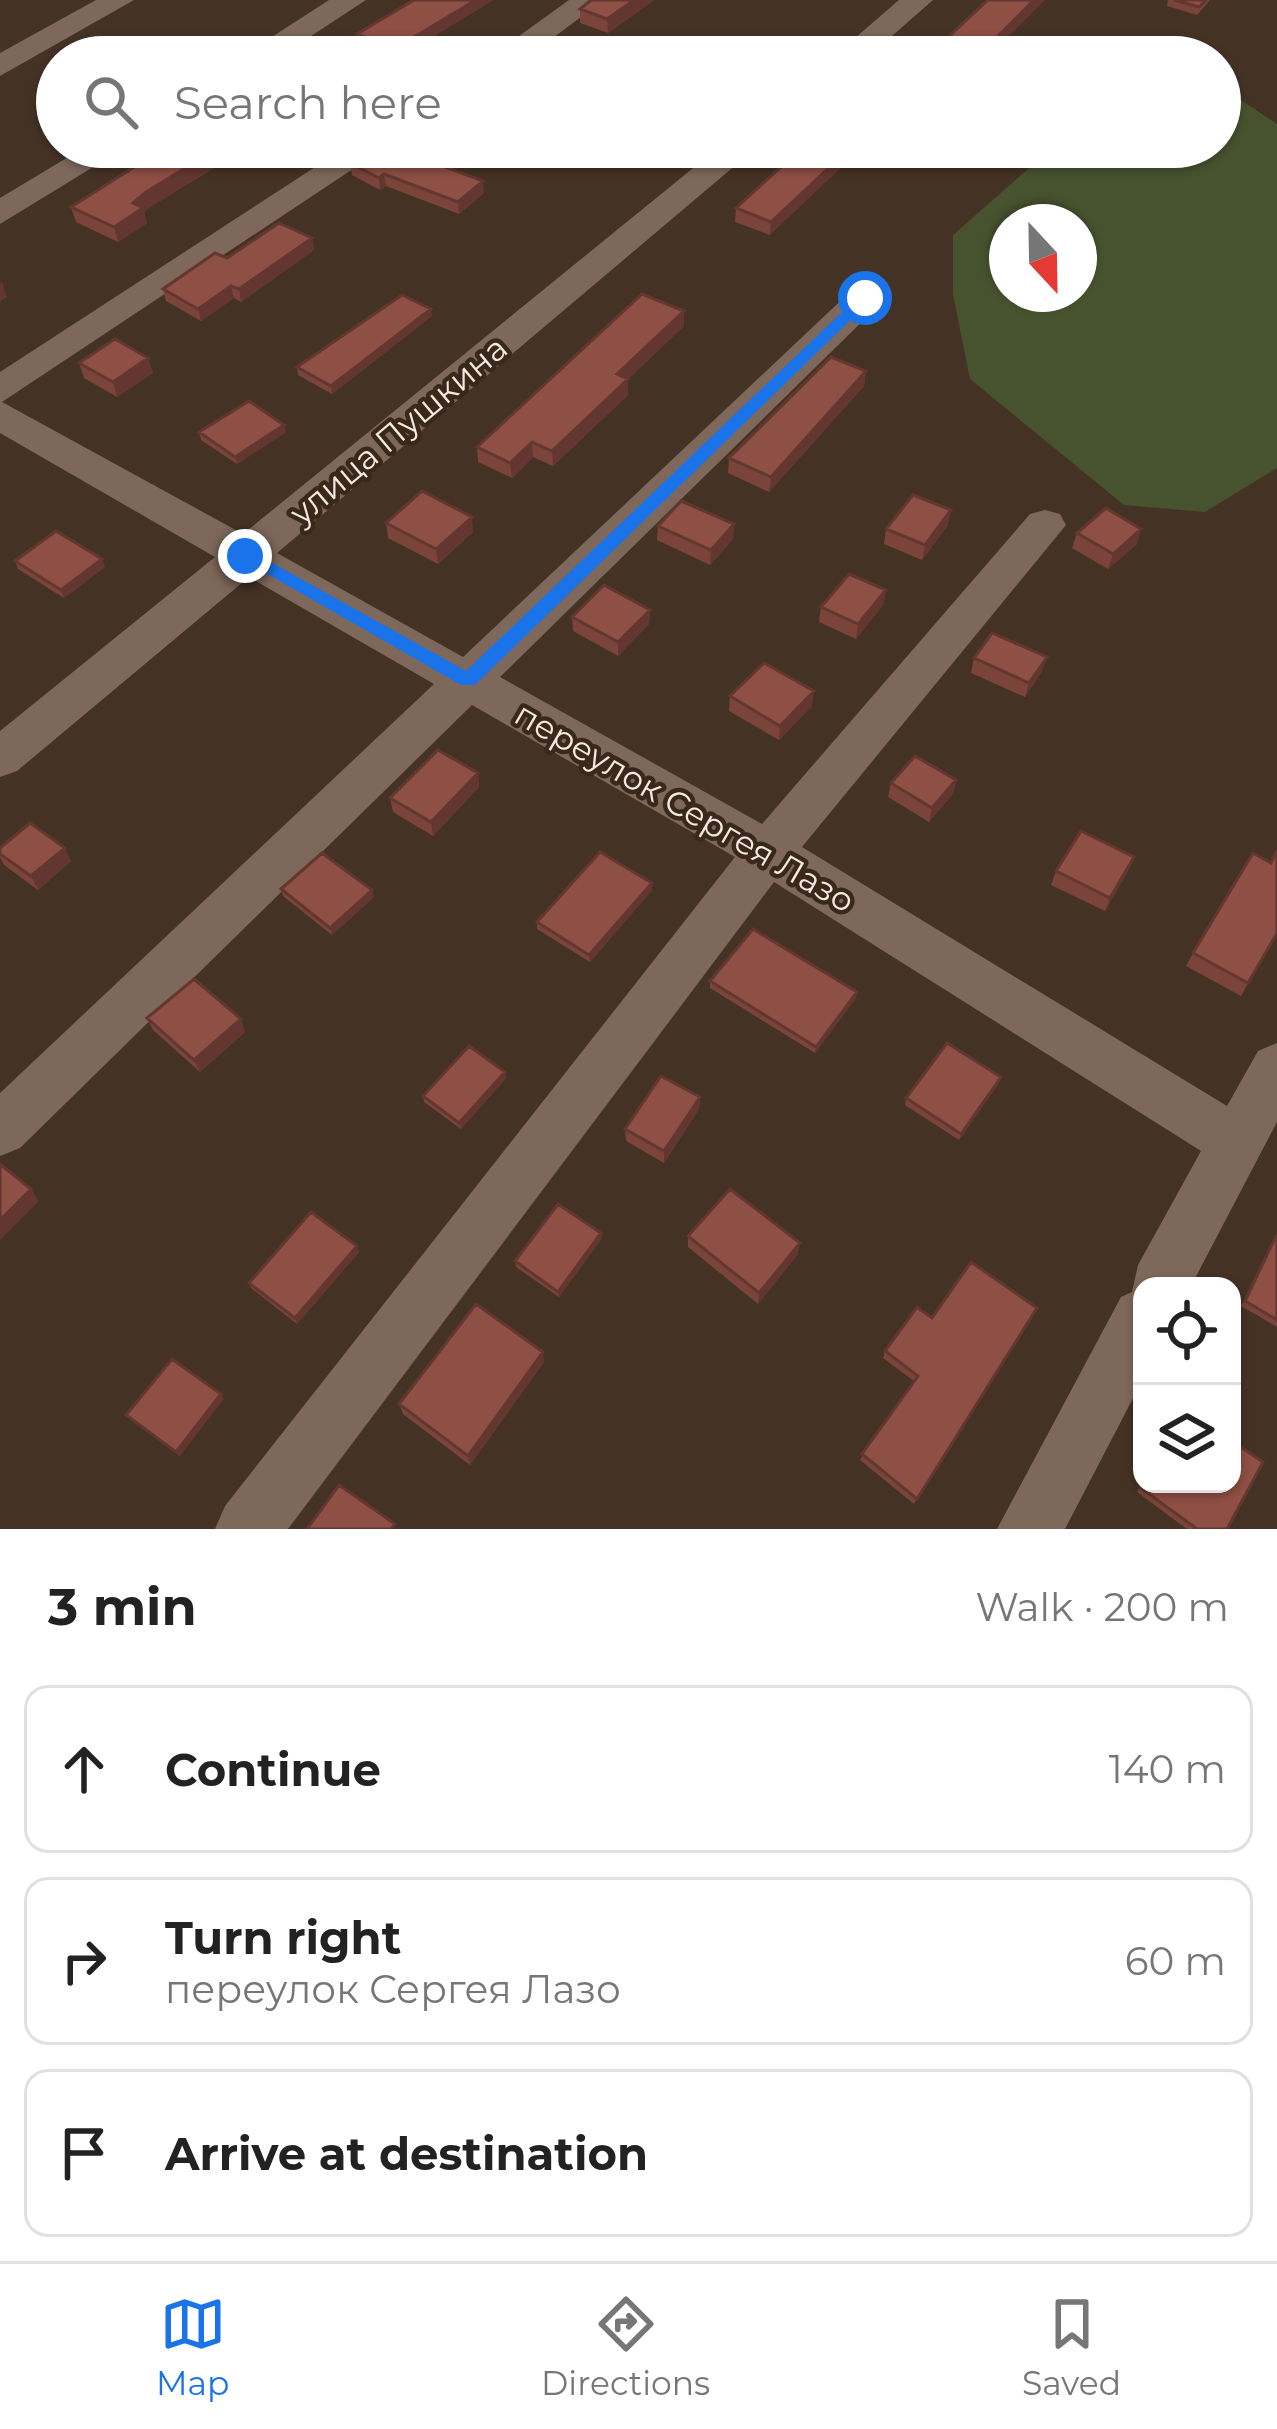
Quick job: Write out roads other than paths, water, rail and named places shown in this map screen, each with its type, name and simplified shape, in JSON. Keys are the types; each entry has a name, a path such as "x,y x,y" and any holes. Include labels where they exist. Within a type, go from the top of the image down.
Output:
{"street":[{"path":"54,36 119,0"},
{"path":"292,36 351,0"},
{"path":"537,36 589,0"},
{"path":"874,36 918,0"},
{"path":"0,66 36,46"},
{"path":"0,213 74,168"},
{"path":"0,390 337,168"},
{"name":"улица Пушкина","path":"0,758 715,168"},
{"path":"0,1130 865,298"},
{"name":"переулок Сергея Лазо","path":"0,415 768,852 1236,1142"},
{"path":"248,1529 768,852 1045,525"},
{"path":"1164,1277 1277,1068"},
{"path":"1030,1529 1133,1335"}]}
